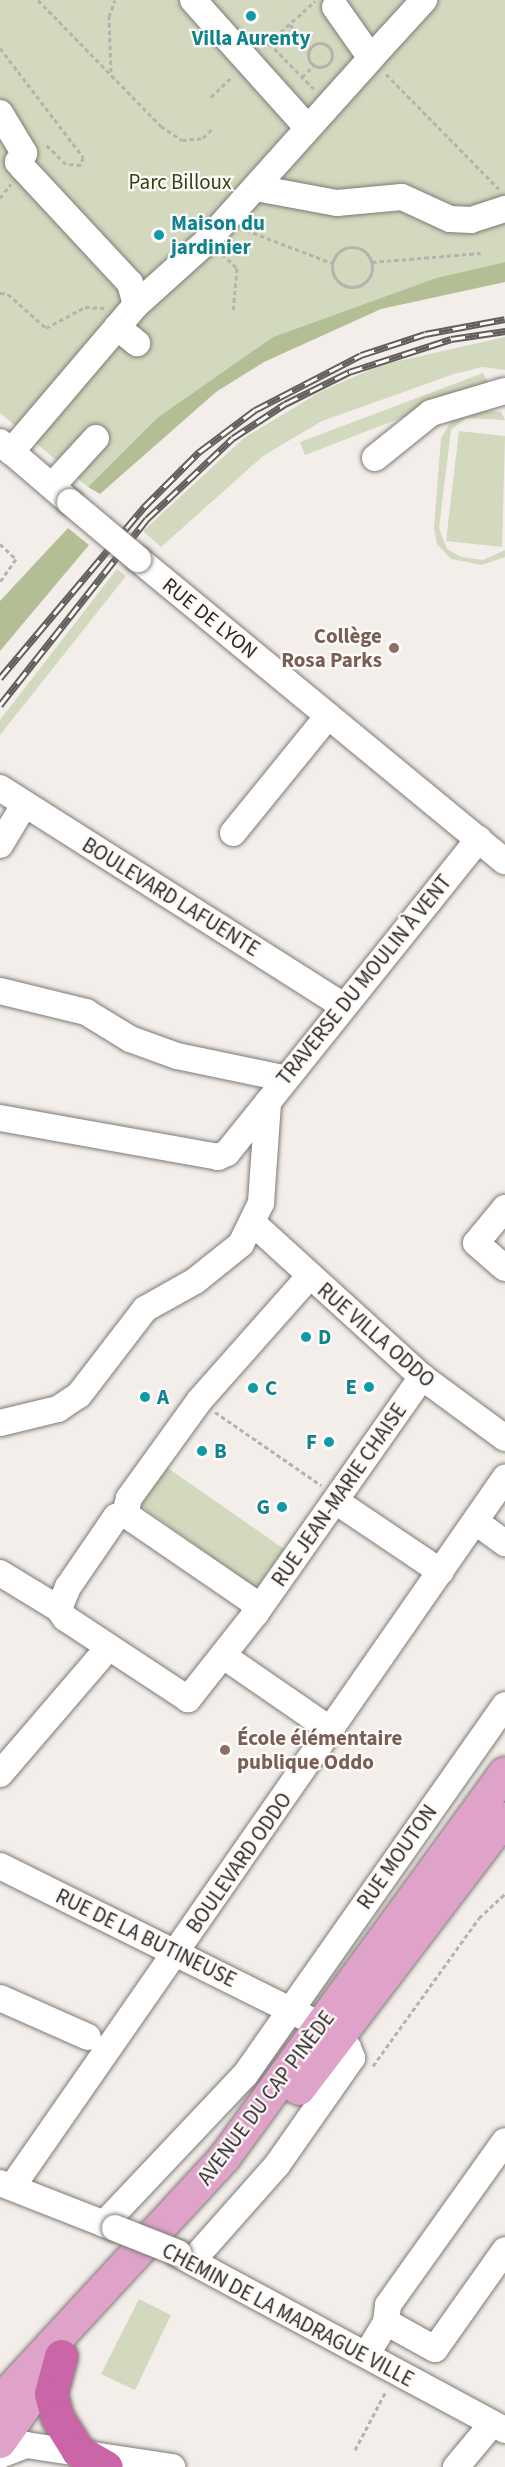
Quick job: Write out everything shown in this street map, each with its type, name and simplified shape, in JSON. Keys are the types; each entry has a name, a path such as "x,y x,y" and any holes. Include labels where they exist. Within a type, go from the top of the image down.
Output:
{"highway":[{"path":"61,2356 51,2394 62,2430 78,2451 106,2467"}],"main road":[{"name":"AVENUE DU CAP PINÈDE","path":"0,2442 61,2356 233,2171 328,2034 448,1875 505,1773"},
{"name":"AVENUE DU CAP PINÈDE","path":"448,1875 505,1819"},
{"name":"AVENUE DU CAP PINÈDE","path":"0,2402 225,2157 328,2034"}],"street":[{"path":"193,0 247,63 306,126"},
{"path":"6,447 126,316 225,222 306,126 424,0"},
{"path":"326,4 371,58"},
{"path":"0,113 24,153 18,162"},
{"path":"0,141 130,283 126,316 137,343"},
{"path":"256,188 337,203 402,197 450,219 471,220 505,209"},
{"path":"375,458 431,413 505,391"},
{"path":"61,494 96,438"},
{"name":"RUE DE LYON","path":"6,447 138,560 505,861"},
{"path":"233,833 328,716"},
{"name":"BOULEVARD LAFUENTE","path":"0,788 342,1005"},
{"path":"0,845 24,805"},
{"name":"TRAVERSE DU MOULIN À VENT","path":"0,1423 58,1408 79,1395 137,1316 227,1257 254,1224 268,1146 268,1102 283,1078 478,839"},
{"path":"0,992 86,1012 130,1040 177,1056 283,1078"},
{"path":"0,1118 218,1157 227,1153 268,1102"},
{"path":"505,1208 476,1243 505,1268"},
{"name":"RUE VILLA ODDO","path":"254,1224 309,1277 422,1377 505,1438"},
{"path":"125,1514 129,1498 200,1400 309,1277"},
{"name":"RUE JEAN-MARIE CHAISE","path":"109,1647 188,1700 225,1657 338,1502 422,1377"},
{"name":"BOULEVARD ODDO","path":"6,2185 176,1954 505,1478"},
{"path":"338,1502 441,1572"},
{"path":"59,1609 68,1587 117,1517 125,1514"},
{"path":"125,1514 252,1601 256,1613"},
{"path":"476,1522 505,1543"},
{"path":"0,1573 59,1609 109,1647 0,1774"},
{"path":"225,1657 331,1730"},
{"name":"RUE MOUTON","path":"110,2226 197,2131 291,2011 399,1852 505,1705"},
{"path":"399,1852 448,1875"},
{"name":"RUE DE LA BUTINEUSE","path":"0,1866 291,2011 328,2034"},
{"path":"0,1998 88,2037"},
{"path":"185,2257 277,2165 348,2071 352,2058 328,2034"},
{"path":"368,2354 386,2322 388,2306 505,2141"},
{"name":"CHEMIN DE LA MADRAGUE VILLE","path":"6,2185 185,2257 368,2354 499,2427"},
{"path":"416,2381 435,2349 505,2250"},
{"path":"386,2322 435,2349"},
{"path":"456,2467 499,2427"},
{"path":"0,2455 26,2445 78,2451 172,2467"}],"path":[{"path":"38,0 111,72 161,126 182,140 203,138 213,128"},
{"path":"111,72 109,17 115,0"},
{"path":"211,97 289,25 326,4"},
{"path":"289,25 311,48 314,66"},
{"path":"269,43 327,104"},
{"path":"302,77 314,66 328,64 332,54 324,44 311,48"},
{"path":"0,48 83,157 81,165 66,164"},
{"path":"371,58 456,151 505,194"},
{"path":"225,222 332,263"},
{"path":"207,241 237,268 233,313"},
{"path":"349,247 367,253 372,262 368,280 358,287 345,287 334,277 332,263 349,247"},
{"path":"372,262 481,253"},
{"path":"0,293 8,294 46,328 85,307 126,316"},
{"path":"0,544 16,559 0,582"},
{"path":"200,1400 310,1478"},
{"path":"355,2450 384,2396"}],"green space":[{"name":"Parc Billoux","path":"0,0 505,0 505,262 436,278 273,337 157,418 88,487 0,413"},
{"path":"505,262 505,282 381,309 264,362 216,392 100,494 88,487 157,418 273,337 436,278"},
{"path":"505,337 505,370 482,367 454,374 322,421 263,456 161,547 143,531 244,438 320,392 381,365"},
{"path":"483,373 489,384 305,455 300,442"},
{"path":"476,410 501,412 505,420 466,418 451,430 439,528 447,549 461,557 483,560 505,550 505,557 482,565 451,559 437,544 434,528 441,438 453,418"},
{"path":"459,431 505,436 502,547 446,541"},
{"path":"68,528 89,545 0,651 0,601"},
{"path":"117,569 126,576 0,735 0,720"},
{"path":"165,1466 284,1549 256,1588 138,1504"},
{"path":"139,2299 171,2315 135,2390 101,2374"}],"railway":[{"path":"0,678 144,507 199,452 255,410 361,355 425,334 505,319"},
{"path":"0,705 147,519 233,438 285,404 349,372 451,339 505,331"}],"place":[{"name":"Villa Aurenty","path":"251,16"},
{"name":"Maison du jardinier","path":"159,235"},
{"name":"Collège Rosa Parks","path":"394,648"},
{"name":"D","path":"306,1337"},
{"name":"E","path":"369,1387"},
{"name":"C","path":"253,1388"},
{"name":"A","path":"145,1397"},
{"name":"F","path":"329,1442"},
{"name":"B","path":"202,1451"},
{"name":"G","path":"282,1507"},
{"name":"École élémentaire publique Oddo","path":"225,1750"}]}
